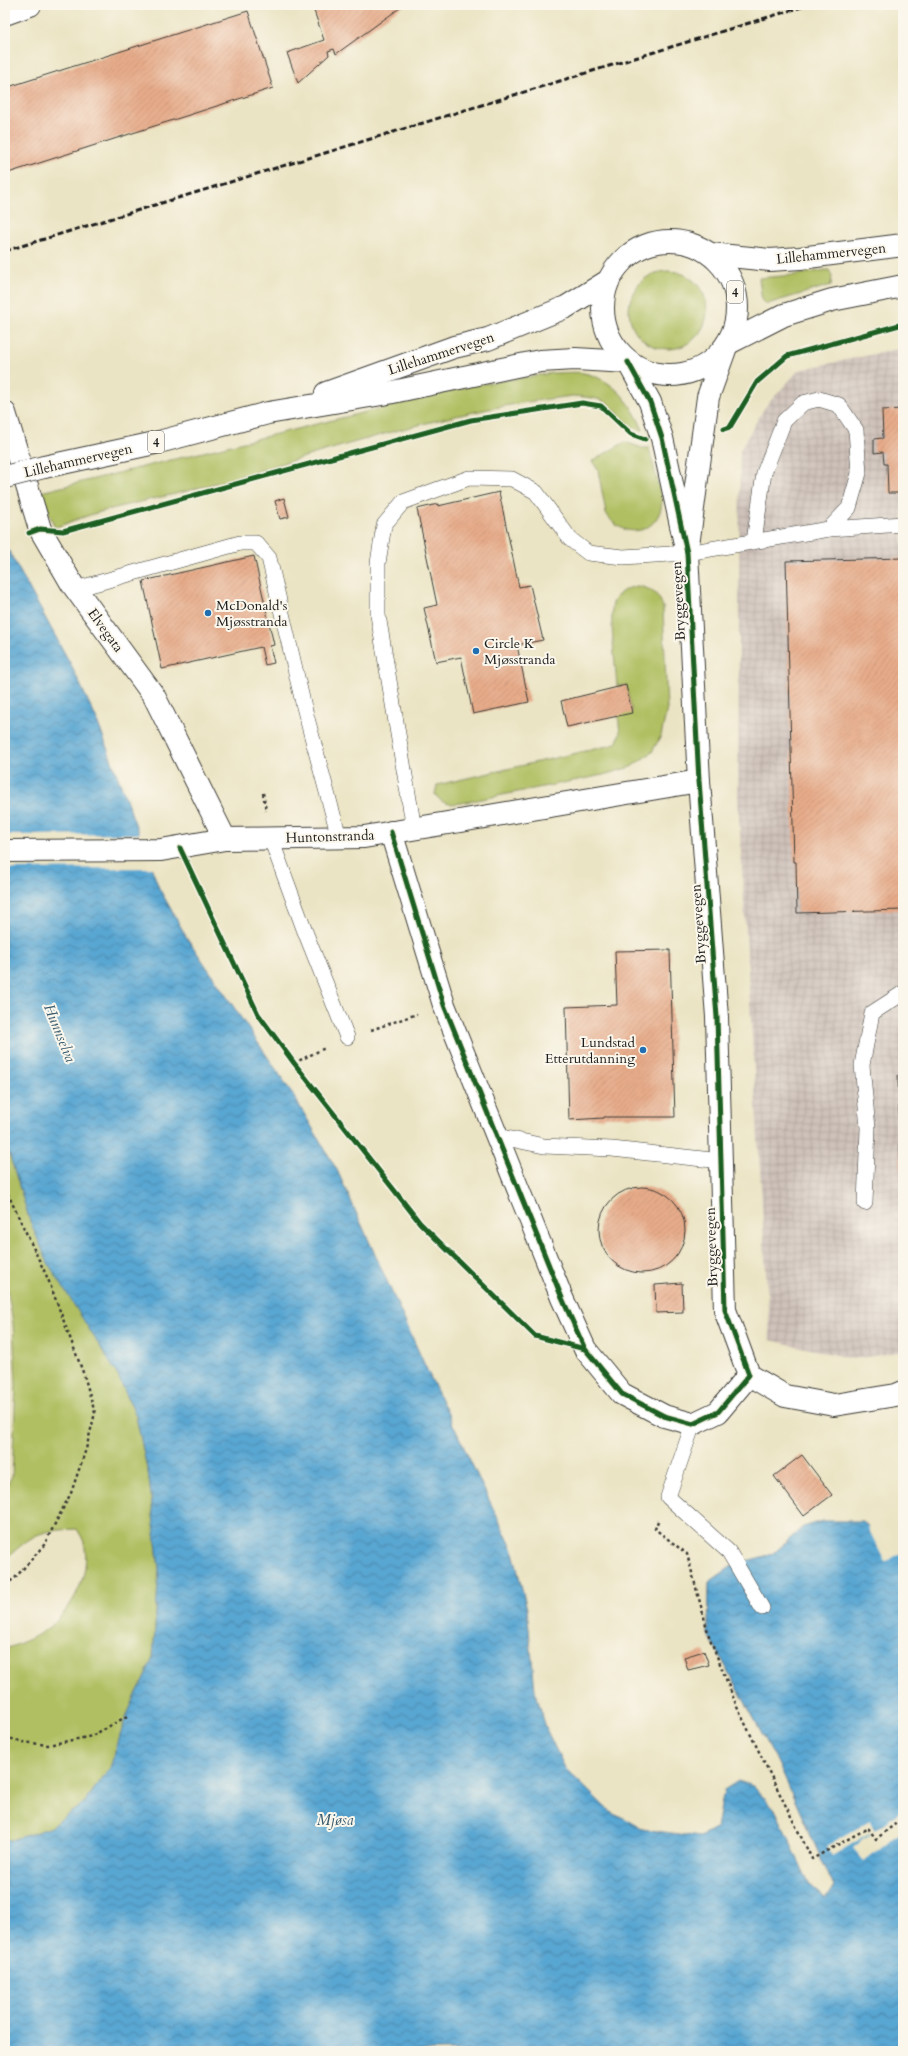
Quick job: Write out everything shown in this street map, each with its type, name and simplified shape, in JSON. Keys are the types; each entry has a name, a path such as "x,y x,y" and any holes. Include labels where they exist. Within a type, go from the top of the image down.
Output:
{"main road":[{"path":"5,14 30,5"},
{"name":"4","path":"679,241 696,246 710,254 722,266 731,280 736,296 737,313 734,329 727,344 715,358 700,369 682,375 663,376 645,371 628,362 614,346 604,325 602,303 608,281 617,266 630,254 645,246 656,243 679,241"},
{"name":"Lillehammervegen","path":"710,254 770,260 792,259 903,245"},
{"name":"Lillehammervegen","path":"5,477 155,443 268,413 454,347 488,339 566,307 608,281"},
{"name":"4","path":"727,344 784,315 832,300 903,286"},
{"name":"Bryggevegen","path":"687,553 708,397 727,344"},
{"name":"Lillehammervegen","path":"268,413 388,393 540,361 575,358 628,362"},
{"name":"Bryggevegen","path":"628,362 650,402 662,438 687,553 699,781 717,1017 725,1310 749,1375"},
{"name":"Elvegata","path":"5,413 40,529 76,589 154,696 225,839"},
{"name":"Huntonstranda","path":"5,851 161,850 225,839 364,837 699,781"},
{"path":"391,832 444,1005 562,1298 585,1349 622,1394 664,1416 693,1424 718,1412 749,1375 785,1396 834,1405 896,1395 903,1392"}],"lane":[{"path":"754,541 764,473 784,421 803,403 819,399 838,405 856,430 859,473 849,508 829,529"},
{"path":"414,829 378,615 378,563 384,525 403,502 469,478 512,479 536,492 570,539 588,553 623,557 687,553 829,529 903,524"},
{"path":"76,589 240,543 256,543 269,558 304,707 339,837"},
{"path":"271,839 304,929 347,1037"},
{"path":"866,1203 868,1128 862,1066 872,1012 903,993"},
{"path":"498,1136 544,1146 612,1149 721,1161"},
{"path":"693,1424 668,1497 728,1552 762,1608"}],"path":[{"path":"725,8 736,5"},
{"path":"290,1057 299,1069"},
{"path":"5,1188 48,1279 84,1375 95,1413 86,1449 71,1493 44,1545 14,1578 5,1585"},
{"path":"668,1497 655,1529 687,1554 709,1636 737,1707 812,1859 833,1849 868,1828 876,1839 903,1818"},
{"path":"5,1737 23,1742 48,1744 92,1736 129,1715"}],"shaded area":[{"path":"903,348 903,1351 854,1359 770,1340 738,799 740,450 765,407 799,370"}],"green space":[{"path":"829,270 832,276 831,285 767,304 762,301 759,278 795,275"},
{"path":"668,271 683,274 690,278 700,288 704,295 707,310 704,325 700,332 690,342 683,346 668,349 653,346 646,342 636,332 632,325 629,310 632,295 636,288 646,278 653,274"},
{"path":"553,373 584,373 607,382 622,395 634,411 643,430 632,427 610,405 601,400 573,396 527,402 435,421 344,445 190,490 93,514 55,528 41,492 475,385"},
{"path":"625,442 642,448 649,448 662,499 660,511 656,520 649,526 640,530 631,531 622,528 613,522 606,513 598,470 592,461"},
{"path":"637,586 654,592 663,607 667,709 661,736 652,752 631,767 603,775 467,802 449,804 438,798 435,794 437,785 612,745 617,742 620,733 618,715 632,712 626,685 617,686 612,631 612,609 615,599 620,593 626,589"},
{"path":"5,1140 30,1221 117,1374 136,1416 149,1478 159,1569 153,1658 126,1717 110,1768 84,1803 49,1828 12,1840 5,1840 5,1649 24,1642 49,1628 69,1607 80,1587 86,1554 82,1537 77,1529 53,1531 37,1535 5,1559 5,1489 12,1476 16,1385 13,1323 5,1276"}],"water":[{"name":"Mjøsa","path":"5,544 70,663 96,718 159,888 187,938 292,1093 337,1170 427,1370 512,1548 527,1609 535,1690 547,1731 565,1768 606,1808 642,1829 700,1837 717,1828 724,1790 738,1781 753,1786 776,1811 809,1884 825,1898 834,1887 776,1759 708,1634 709,1582 735,1564 773,1554 803,1527 823,1521 862,1521 890,1545 903,1548 903,2051 5,2051 5,1840 12,1840 49,1828 84,1803 110,1768 126,1717 153,1658 159,1569 149,1478 136,1416 117,1374 48,1263 30,1221 5,1140"}],"pier":[{"path":"141,834 153,868 5,869 5,835"},
{"path":"871,1526 891,1543 903,1546 903,1552 885,1562 868,1528"},
{"path":"903,1809 903,1830 864,1861 853,1848 872,1832 832,1856 826,1846 870,1821 876,1830"}],"building":[{"path":"312,5 404,5 336,54 334,49 328,51 329,55 298,83 287,53 324,40"},
{"path":"248,11 273,88 5,174 5,88"},
{"path":"903,409 903,493 888,493 887,464 884,464 883,452 874,453 874,439 883,438 882,410"},
{"path":"499,492 519,587 530,585 543,640 517,645 529,702 473,714 461,657 436,662 424,608 437,605 417,509 438,504 438,506"},
{"path":"284,498 289,517 280,519 275,501"},
{"name":"McDonald's Mjøsstranda","path":"254,556 274,645 270,646 274,663 265,665 261,647 162,669 143,581"},
{"path":"903,558 903,910 797,913 796,862 794,862 786,561"},
{"path":"626,685 632,713 567,727 561,701"},
{"path":"670,950 675,1117 604,1117 569,1120 566,1007 617,1005 615,951"},
{"path":"898,1075 903,1075 903,1218 902,1218"},
{"path":"642,1187 659,1190 673,1199 682,1213 685,1230 682,1247 673,1261 659,1270 642,1273 625,1270 611,1261 602,1247 599,1230 602,1213 611,1199 625,1190"},
{"path":"682,1283 683,1312 656,1313 655,1285"},
{"path":"802,1455 832,1495 804,1516 774,1476"},
{"path":"704,1651 709,1665 688,1670 684,1657"}],"railway":[{"path":"5,251 808,5"}],"cycle path":[{"path":"724,429 730,427 757,382 787,356 903,324"},
{"path":"391,832 444,1005 562,1298 585,1349 622,1394 664,1416 693,1424 718,1412 749,1375 725,1310 717,1017 699,781 687,553 662,438 650,402 628,362"},
{"path":"29,533 40,529 63,531 471,420 582,403 601,406 631,434 645,439"},
{"path":"180,848 258,1014 294,1063 420,1223 535,1336 585,1349"}],"place":[{"name":"McDonald's Mjøsstranda","path":"208,613"},
{"name":"Circle K Mjøsstranda","path":"476,651"},
{"name":"Lundstad Etterutdanning","path":"643,1050"}],"water label":[{"name":"Hunnselva","path":"60,1033"}]}
